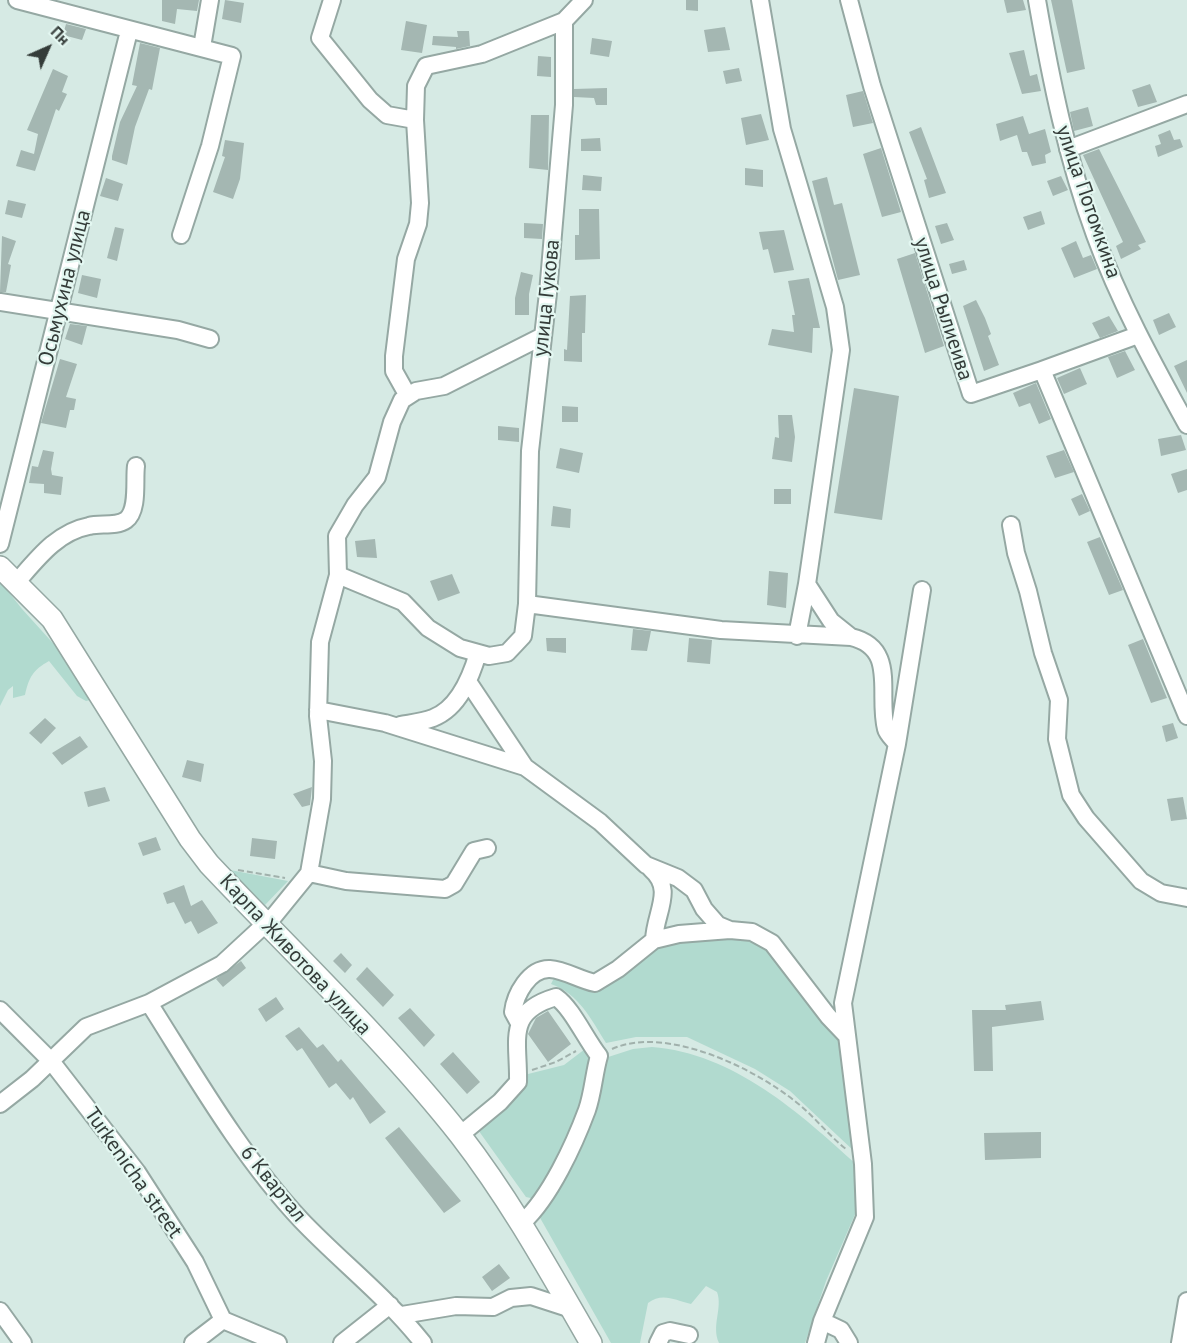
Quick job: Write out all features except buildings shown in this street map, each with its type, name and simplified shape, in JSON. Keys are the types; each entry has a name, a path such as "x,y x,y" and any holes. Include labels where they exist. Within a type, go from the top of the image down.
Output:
{"main road":[{"name":"Карпа Животова улица","path":"0,567 51,619 190,839 209,864 415,1082 460,1135 523,1222 591,1343"}],"street":[{"path":"17,0 232,56 210,146 181,235"},
{"path":"202,47 210,0"},
{"path":"332,0 320,38 370,100 387,115 415,120"},
{"path":"408,396 394,371 394,356 406,259 418,224 420,202 415,120 416,86 426,66 482,54 564,21 584,0"},
{"path":"760,0 782,129 835,307 841,350 807,584 797,636"},
{"name":"улица Рылиеива","path":"849,0 872,86 971,394 1042,370"},
{"name":"улица Потомкина","path":"1037,0 1051,80 1068,149 1095,236 1138,335 1187,425"},
{"name":"улица Гукова","path":"478,653 489,656 507,653 523,636 527,604 530,451 564,105 564,21"},
{"name":"Осьмухина улица","path":"0,544 5,505 60,311 129,31"},
{"path":"1068,149 1187,104"},
{"path":"0,302 178,330 210,339"},
{"path":"1138,335 1042,370 1187,716"},
{"path":"0,1104 51,1061 86,1027 149,1003 222,964 265,924 309,873 322,800 323,762 318,710 320,642 338,575 337,536 354,505 377,477 392,422 402,400 416,391 444,386 543,336"},
{"path":"16,583 37,558 69,532 90,525 114,524 126,520 133,509 136,466"},
{"path":"1011,525 1016,553 1043,653 1059,700 1057,739 1071,795 1086,818 1141,881 1161,893 1187,898"},
{"path":"338,575 403,602 428,627 460,648 478,653 469,682 452,704 434,718 396,726"},
{"path":"807,584 831,621 851,637"},
{"path":"816,1343 822,1321 865,1217 863,1164 843,1003 897,744 922,590"},
{"path":"527,604 721,630 797,636 851,637 866,641 879,654 886,731 897,744"},
{"path":"469,682 525,767"},
{"path":"318,710 396,726 525,767 600,822 661,877 665,890 656,917 654,939"},
{"path":"309,873 346,881 445,890 462,873 474,851 487,848"},
{"path":"646,865 678,878 694,890 718,925 730,930"},
{"path":"519,1023 513,1012 514,999 536,974 549,969 595,983 618,969 654,939 730,930 752,932 771,943 787,959 828,1016 847,1036"},
{"path":"460,1135 500,1102 518,1082 516,1035 521,1016 537,1002 556,997 566,1004 594,1049 587,1109 549,1191 523,1222"},
{"name":"6 Квартал","path":"149,1003 243,1149 301,1220 396,1310 423,1343"},
{"name":"Turkenicha street","path":"0,1010 51,1061 137,1172 195,1262 223,1320"},
{"path":"342,1343 396,1310 456,1306 493,1307 511,1299 531,1296 572,1309"},
{"path":"1180,1343 1187,1301"},
{"path":"0,1311 23,1343"},
{"path":"193,1343 223,1320 278,1343"},
{"path":"822,1321 841,1330 849,1343"},
{"path":"658,1343 663,1333 670,1331 689,1335"}],"path":[{"path":"237,870 288,879 298,886"},
{"path":"519,1072 594,1049 650,1043 682,1046 711,1055 766,1082 796,1102 829,1136 863,1164"}],"green space":[{"path":"0,581 61,652 91,700 86,701 77,696 49,661 32,675 25,695 13,698 13,686 8,690 0,706"},
{"path":"230,870 288,881 265,905"},
{"path":"749,936 768,948 838,1037 855,1152 790,1091 755,1069 687,1037 636,1037 606,1043 577,1001 561,988 551,984 554,978 594,990 608,986 628,972 657,945"},
{"path":"652,1047 682,1052 737,1073 788,1106 857,1165 860,1203 826,1281 805,1343 719,1343 716,1330 719,1304 717,1292 706,1286 691,1304 664,1297 648,1303 640,1343 611,1343 539,1216 602,1059 633,1049"},
{"path":"585,1049 593,1055 584,1107 552,1175 535,1199 526,1197 476,1127 524,1075 564,1065"}]}
